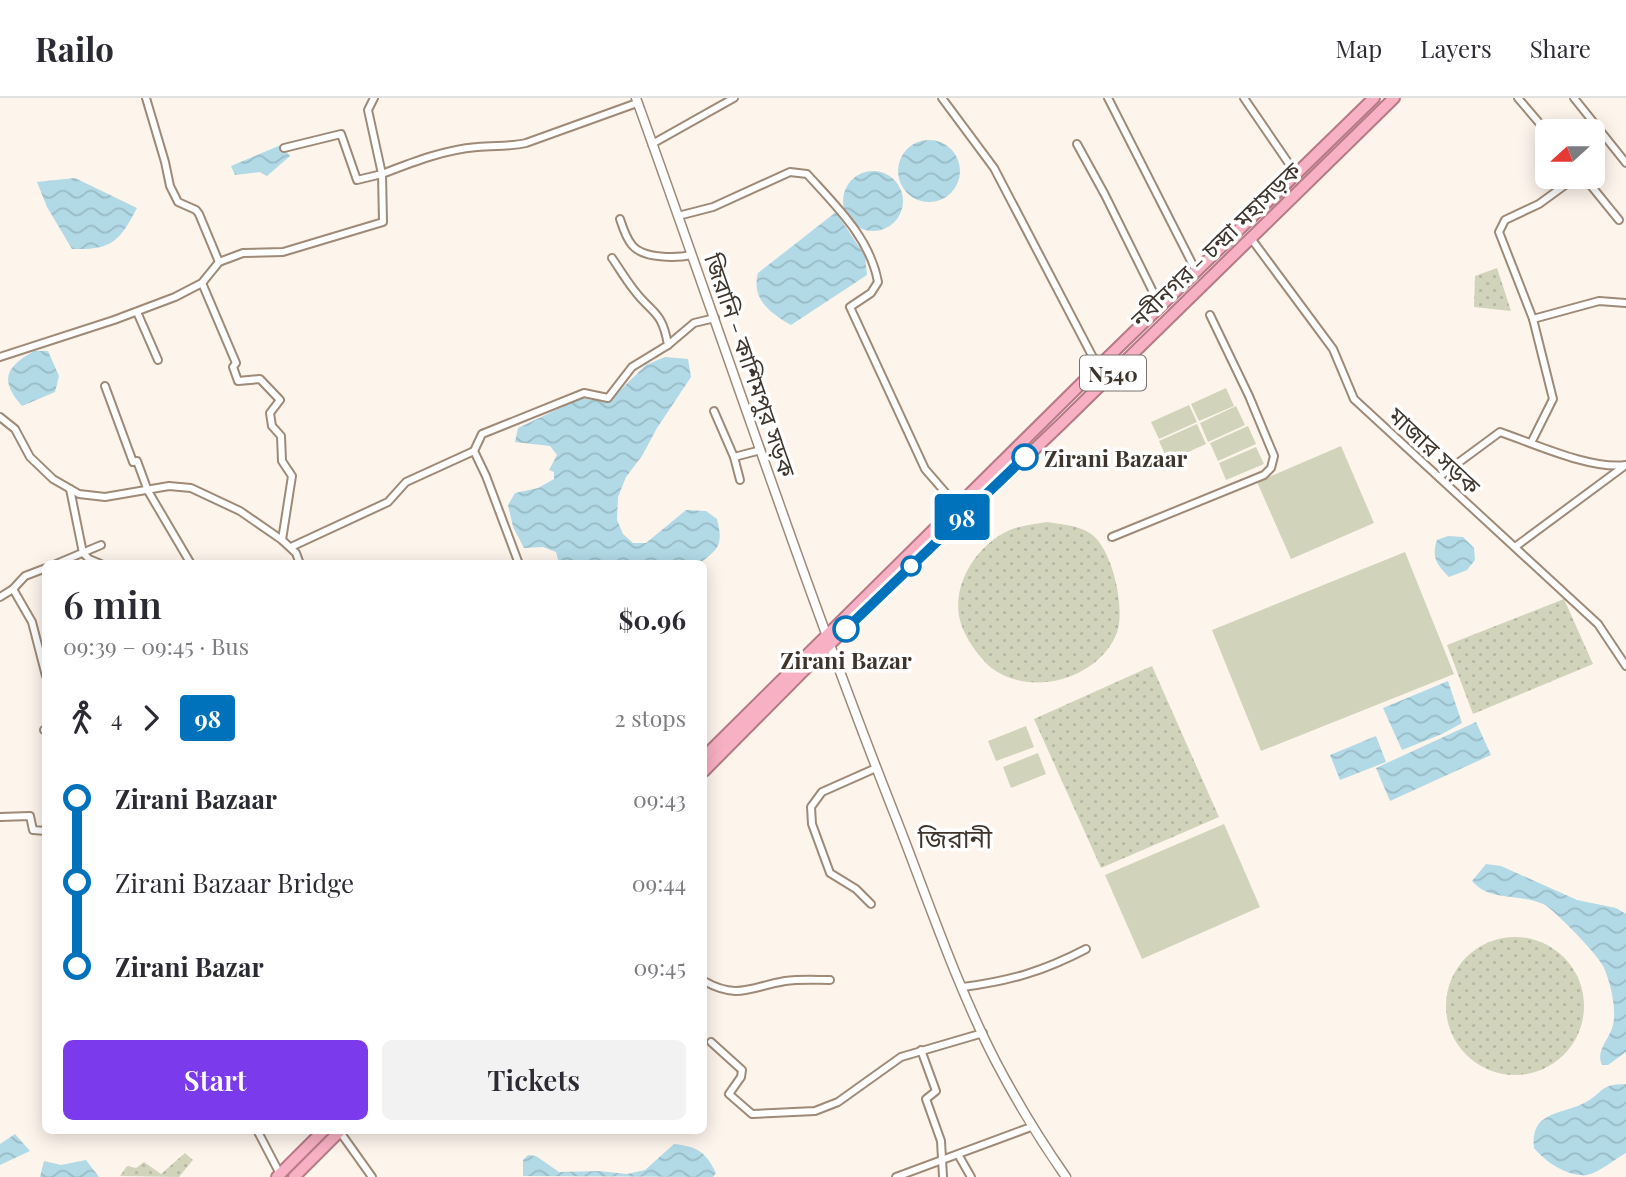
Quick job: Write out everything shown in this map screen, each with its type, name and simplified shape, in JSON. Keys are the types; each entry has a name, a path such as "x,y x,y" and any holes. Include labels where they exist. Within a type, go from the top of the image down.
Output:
{"highway":[{"name":"নবীনগর - চন্দ্রা মহাসড়ক","path":"707,768 957,506 1374,98"},
{"name":"নবীনগর - চন্দ্রা মহাসড়ক","path":"707,754 1070,415 1395,98"},
{"path":"279,1176 320,1134"},
{"path":"294,1177 338,1134"}],"street":[{"path":"146,98 170,186 178,202 199,214 219,262"},
{"path":"0,357 174,297 202,283 219,262 243,253 283,252 383,222 382,174 378,167 369,110 374,98"},
{"path":"652,144 734,98"},
{"path":"942,98 995,168 1098,367"},
{"path":"1108,98 1196,271"},
{"path":"1244,98 1296,174"},
{"path":"1518,98 1536,119"},
{"path":"1574,98 1626,163"},
{"path":"284,148 341,134 357,180 450,151 479,146 509,147 526,143 636,100"},
{"name":"জিরানি - কাশিমপুর সড়ক","path":"636,100 715,317 827,640 963,987 994,1059 1031,1127 1066,1177"},
{"path":"1077,144 1161,308"},
{"path":"678,216 713,207 790,172 807,174 853,226 875,267 878,282 871,293 850,307 925,469 957,506"},
{"path":"1531,443 1553,398 1533,319 1499,232 1505,220 1539,204 1560,189"},
{"path":"1594,189 1619,220"},
{"path":"620,219 630,242 641,252 671,258 692,255"},
{"name":"মাজার সড়ক","path":"1250,237 1333,349 1354,399 1598,624 1626,666"},
{"path":"612,258 633,289 662,321 668,345"},
{"path":"202,283 236,363 233,366 238,381 260,379 280,400 270,413 272,426 281,436 282,461 292,476 282,540"},
{"path":"1533,319 1599,301 1626,303"},
{"path":"136,312 158,360"},
{"path":"1112,537 1264,475 1271,468 1274,456 1210,315"},
{"path":"291,547 388,502 407,482 474,451 482,434 584,393 608,398 632,367 668,345 694,323 715,317"},
{"path":"105,386 133,462 137,461 148,491 189,560"},
{"path":"715,411 734,457 740,480"},
{"path":"0,417 15,429 30,457 53,479 79,494 105,497 169,486 191,488 240,511 291,547 298,560"},
{"path":"1440,477 1500,432 1577,459 1626,465"},
{"path":"734,457 761,450"},
{"path":"474,451 518,560"},
{"path":"1515,547 1626,465"},
{"path":"70,489 83,553 91,560"},
{"path":"66,560 101,545"},
{"path":"0,597 13,589 25,576 42,570"},
{"path":"13,589 32,622 42,661"},
{"path":"871,904 856,889 830,873 812,824 811,807 822,792 876,768"},
{"path":"0,817 30,816 33,830 42,831"},
{"path":"963,987 1035,973 1086,950"},
{"path":"707,983 716,988 742,992 785,982 830,980"},
{"path":"711,1042 742,1070 741,1077 729,1094 752,1115 815,1111 838,1102 901,1057 984,1033"},
{"path":"921,1050 936,1091 926,1099 941,1141 943,1177"},
{"path":"897,1177 910,1175 1031,1127"},
{"path":"259,1134 279,1176"},
{"path":"343,1134 372,1177"},
{"path":"959,1156 971,1177"}],"green space":[{"path":"1497,268 1511,311 1474,307 1475,276"},
{"path":"1226,388 1234,406 1199,421 1191,404"},
{"path":"1189,405 1197,422 1159,439 1151,422"},
{"path":"1236,406 1245,425 1208,442 1200,423"},
{"path":"1197,424 1206,444 1168,461 1159,441"},
{"path":"1248,426 1256,444 1218,461 1210,443"},
{"path":"1341,446 1374,523 1291,559 1257,482"},
{"path":"1256,447 1264,464 1226,480 1219,463"},
{"path":"1047,522 1078,528 1097,539 1115,579 1120,610 1116,635 1106,651 1092,664 1076,674 1037,683 1000,674 985,662 963,629 958,602 965,575 981,551 991,542 1015,528"},
{"path":"1405,552 1454,674 1261,751 1212,630"},
{"path":"1564,599 1593,664 1473,714 1447,645"},
{"path":"1152,666 1219,817 1101,868 1034,719"},
{"path":"1026,726 1034,747 996,761 988,741"},
{"path":"1038,753 1046,774 1011,788 1003,767"},
{"path":"1224,824 1260,907 1142,959 1105,875"},
{"path":"1515,937 1542,942 1564,957 1579,979 1584,1006 1579,1033 1564,1055 1542,1070 1515,1075 1488,1070 1466,1055 1451,1033 1446,1006 1451,979 1466,957 1488,942"},
{"path":"185,1153 193,1160 179,1177 120,1176 127,1166 136,1168 144,1162 161,1174"}],"water":[{"path":"929,140 941,142 951,149 958,159 958,183 951,193 941,200 929,202 917,200 907,193 900,183 898,171 900,159 907,149 917,142"},
{"path":"281,145 290,156 267,176 260,172 235,175 231,166"},
{"path":"873,171 894,180 903,201 894,222 873,231 852,222 843,201 852,180"},
{"path":"75,178 137,208 125,229 113,242 96,248 72,249 47,207 37,182"},
{"path":"836,212 865,256 867,275 791,325 769,310 760,298 757,290 758,273"},
{"path":"34,351 48,351 59,376 55,392 22,406 10,389 8,376 16,363"},
{"path":"665,357 688,359 691,377 626,477 618,497 617,520 623,534 633,543 646,543 686,510 706,511 717,519 720,540 716,549 704,560 558,560 556,552 543,547 524,548 513,527 508,505 515,493 538,488 554,479 554,472 549,470 557,455 550,446 515,442 518,428 581,398 608,402 646,365"},
{"path":"1448,536 1463,537 1474,548 1475,560 1467,570 1449,577 1438,565 1435,556 1437,540"},
{"path":"1448,681 1462,723 1402,750 1383,708"},
{"path":"1476,722 1491,755 1390,801 1376,768"},
{"path":"1376,736 1386,762 1340,780 1330,755"},
{"path":"1486,864 1501,866 1577,900 1616,908 1626,914 1626,1052 1608,1065 1602,1065 1600,1054 1611,1030 1614,1011 1603,966 1575,933 1543,904 1496,895 1479,888 1472,881"},
{"path":"1626,1084 1626,1153 1597,1171 1579,1175 1557,1168 1534,1148 1534,1136 1541,1121 1589,1101 1605,1088"},
{"path":"15,1134 30,1151 0,1165 0,1144"},
{"path":"674,1144 700,1151 716,1173 713,1177 523,1176 523,1160 528,1155 536,1156 559,1172 599,1171 627,1174 645,1170"},
{"path":"86,1160 99,1177 40,1177 44,1161 61,1165"}],"bus line":[{"name":"98","path":"846,629 1025,457"}],"place":[{"name":"Zirani Bazaar","path":"1025,457"},
{"name":"Zirani Bazar","path":"846,629"}],"district":[{"name":"জিরানী","path":"955,837"}]}
